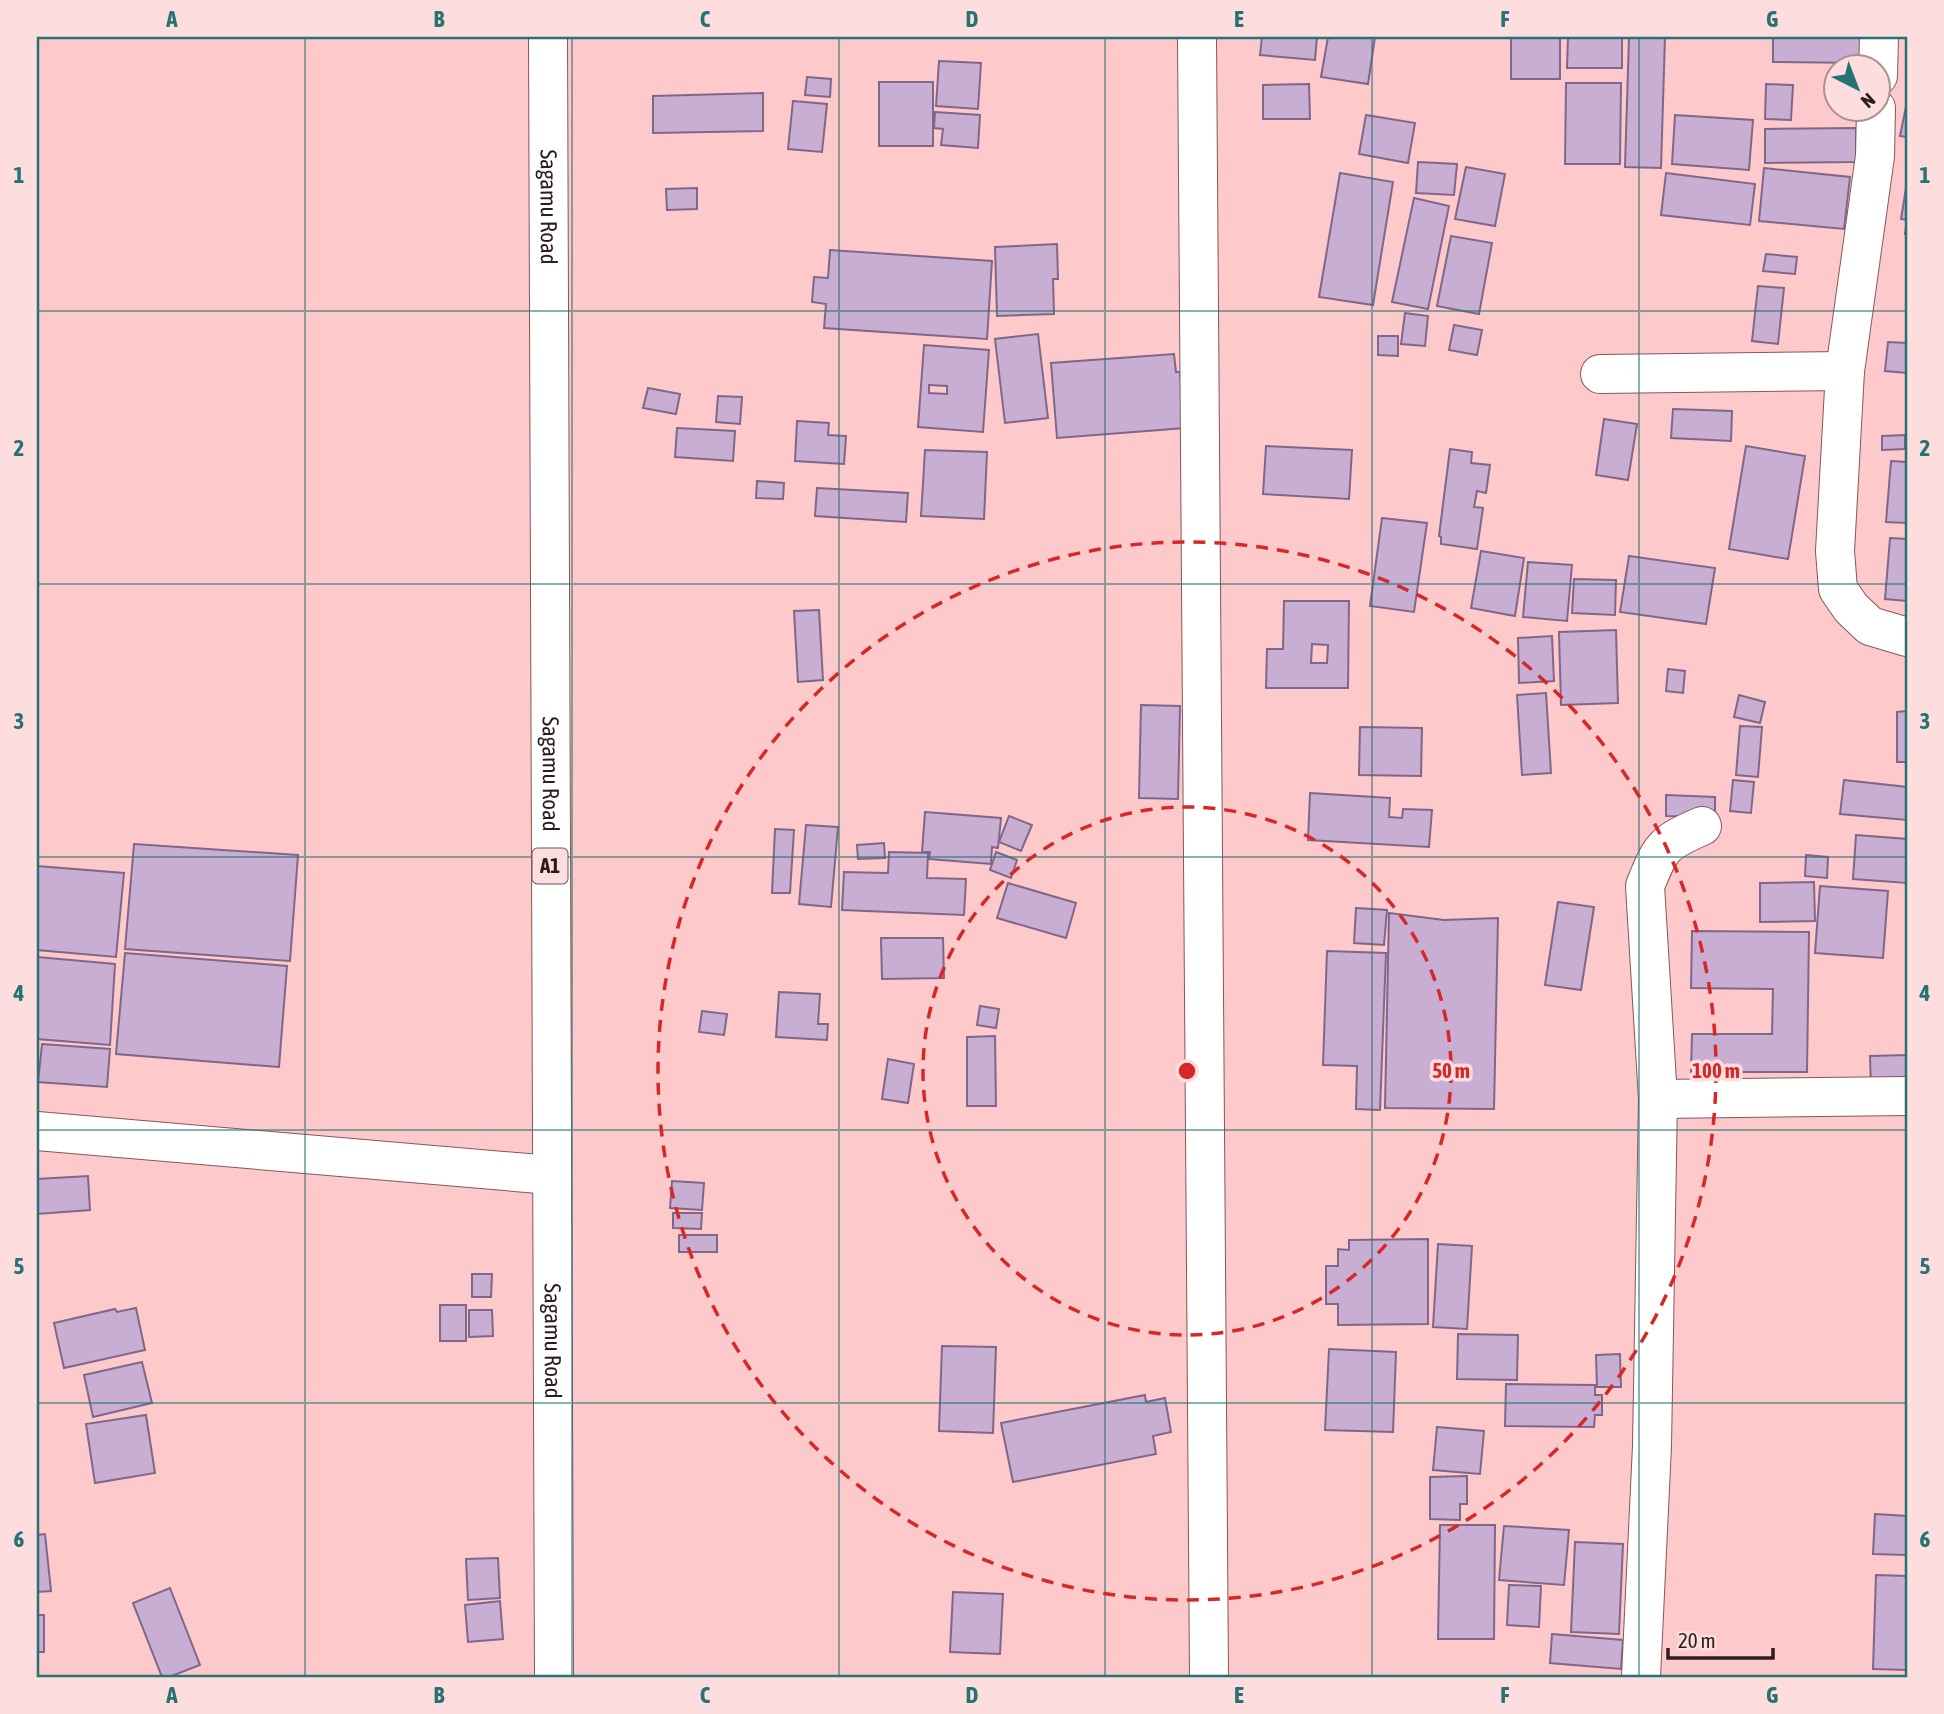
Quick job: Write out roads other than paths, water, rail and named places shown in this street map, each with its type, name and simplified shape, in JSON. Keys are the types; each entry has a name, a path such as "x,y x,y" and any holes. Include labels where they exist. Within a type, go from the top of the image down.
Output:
{"main road":[{"name":"Sagamu Road","path":"548,37 554,1677"},
{"path":"1197,37 1209,1677"},
{"path":"1876,122 1875,156 1845,371 1835,551 1838,589 1851,608 1870,626 1907,637"},
{"path":"1600,374 1845,371"},
{"path":"1641,1677 1652,1446 1658,1099 1645,886 1658,853 1676,837 1703,826"},
{"path":"1658,1099 1907,1096"},
{"path":"37,1131 551,1175"}]}
